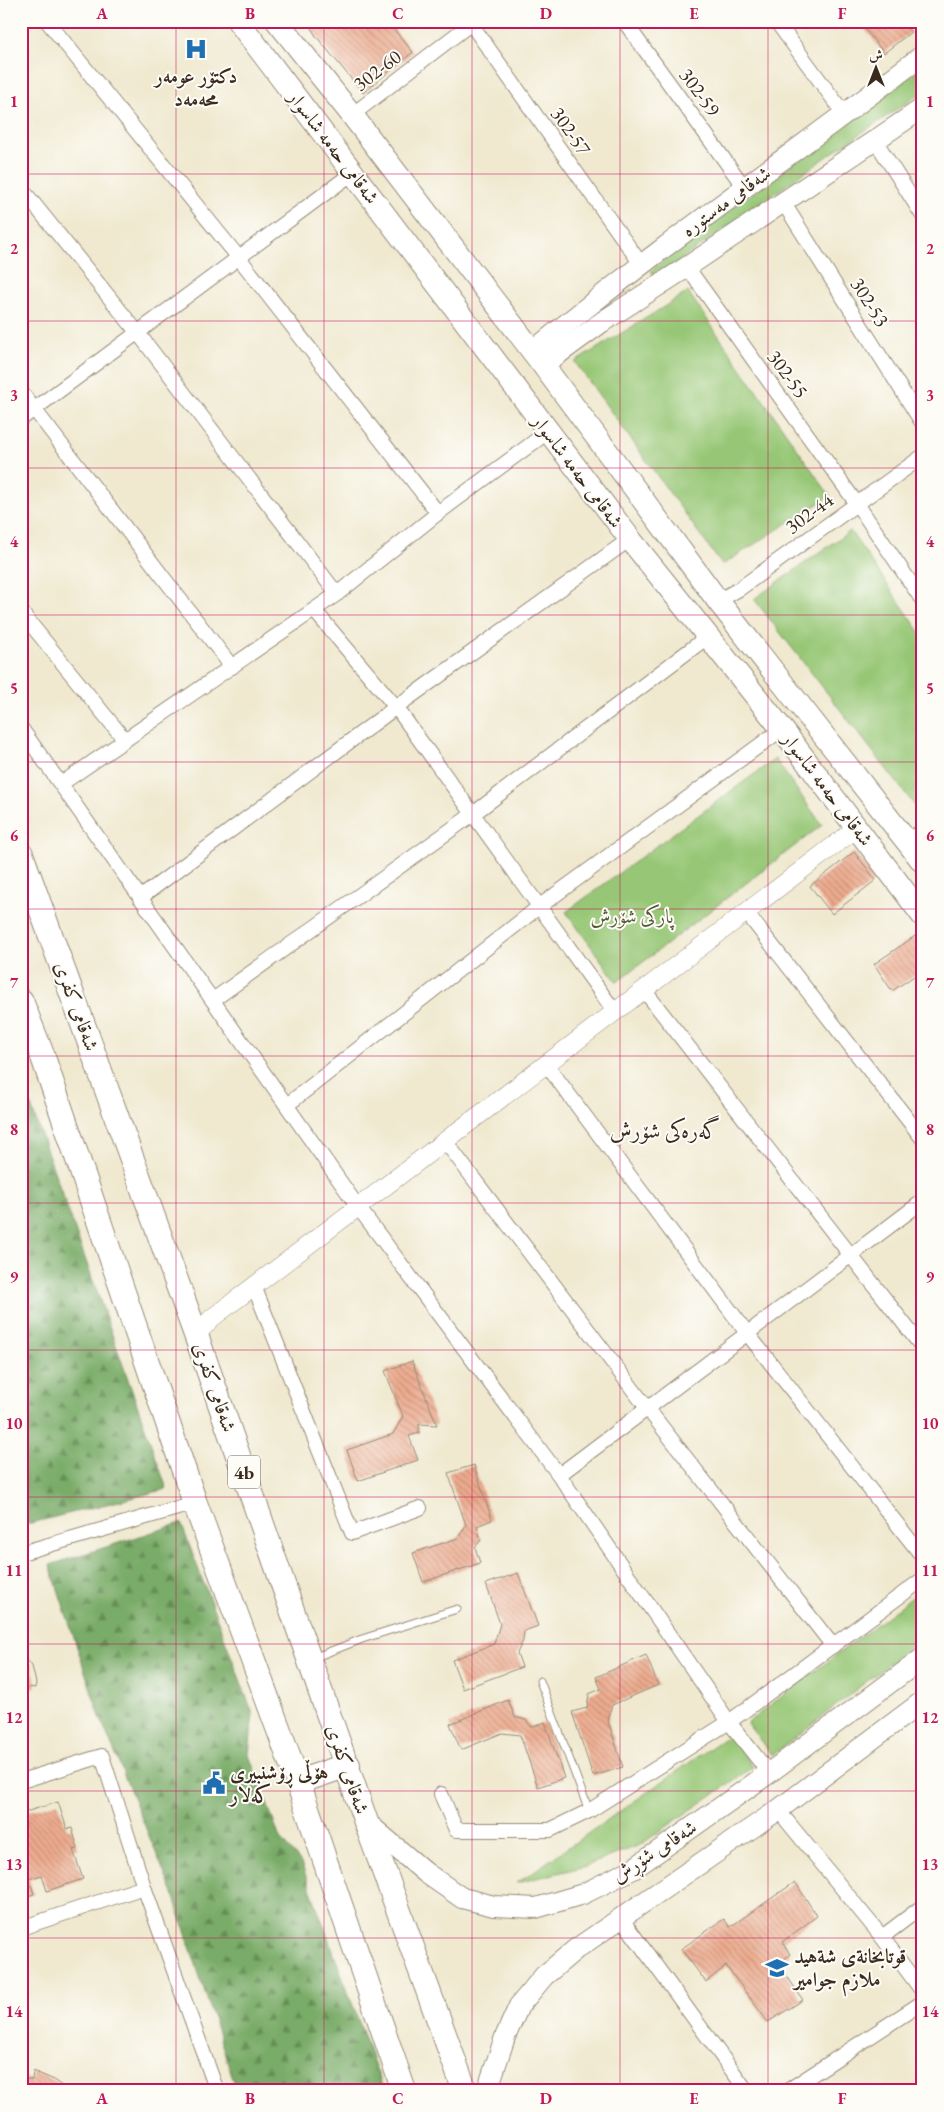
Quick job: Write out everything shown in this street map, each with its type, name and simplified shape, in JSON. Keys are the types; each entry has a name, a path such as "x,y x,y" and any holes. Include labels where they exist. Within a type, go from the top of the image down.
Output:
{"highway":[{"name":"شەقامی کفری","path":"21,854 196,1335 348,1765 366,1822 464,2091"},
{"path":"21,1001 195,1503 298,1782 404,2091"},
{"path":"298,1782 348,1765"}],"main road":[{"name":"شەقامی حەمە شاسوار","path":"238,21 630,539 782,728 923,916"},
{"name":"شەقامی حەمە شاسوار","path":"277,21 352,115 538,358 718,601 915,836 923,862"},
{"name":"شەقامی مەستورە","path":"538,358 591,304 641,264 845,115 923,55"},
{"name":"شەقامی مەستورە","path":"538,358 602,322 687,267 923,108"},
{"path":"591,304 602,322"},
{"path":"21,1030 42,1058"},
{"name":"شەقامی شۆڕش","path":"366,1822 426,1873 462,1898 494,1906 536,1908 583,1894 632,1869 769,1773 923,1658"},
{"name":"شەقامی شۆڕش","path":"487,2091 505,2037 519,2006 544,1976 576,1949 778,1810 923,1702"},
{"path":"632,1869 650,1897"}],"street":[{"path":"47,21 239,258 438,513"},
{"name":"302-59","path":"624,21 744,187"},
{"path":"776,21 845,115"},
{"name":"302-60","path":"352,115 471,22"},
{"name":"302-57","path":"471,22 641,264"},
{"path":"874,140 923,216"},
{"path":"21,419 354,172"},
{"path":"21,188 138,333 337,594"},
{"name":"302-53","path":"783,202 923,424"},
{"name":"302-55","path":"687,267 857,504 923,601"},
{"path":"21,392 36,409 232,668"},
{"path":"60,784 232,668 337,594 438,513 538,440 548,430"},
{"name":"302-44","path":"718,601 738,589 923,456"},
{"path":"140,898 396,707 630,539"},
{"path":"314,610 396,707 614,1012"},
{"path":"21,612 125,740"},
{"path":"213,1000 474,814 698,644 707,634"},
{"path":"21,728 358,1207 560,1475 729,1722 769,1773"},
{"path":"287,1105 540,906 782,728"},
{"path":"196,1335 212,1318 857,828"},
{"path":"746,912 923,1139"},
{"path":"644,990 923,1348"},
{"path":"546,1064 747,1333 923,1557"},
{"path":"444,1141 647,1408 833,1646"},
{"path":"560,1475 923,1201"},
{"path":"254,1286 352,1533 420,1508"},
{"path":"21,1553 195,1503"},
{"path":"441,1794 456,1830 550,1830 589,1811 729,1722 923,1579"},
{"path":"21,1781 102,1756 144,1886 217,2091"},
{"path":"778,1810 882,1937 923,1992"},
{"path":"21,1928 144,1886"},
{"path":"882,1937 923,1906"},
{"path":"621,1918 747,2091"},
{"path":"787,2091 923,2002"}],"lane":[{"path":"310,1659 362,1639 457,1610"},
{"path":"540,1681 589,1811"}],"green space":[{"path":"923,67 923,92 839,148 656,277 651,271 695,236"},
{"path":"688,292 830,496 722,565 575,362"},
{"path":"850,531 923,636 923,803 916,807 754,599"},
{"name":"پارکی شۆرش","path":"775,759 822,825 617,982 566,912"},
{"path":"21,1078 167,1489 27,1524 21,1508"},
{"path":"181,1523 253,1714 249,1755 279,1836 301,1863 384,2091 237,2091 173,1894 100,1717 50,1565"},
{"path":"923,1589 923,1637 772,1756 747,1723"},
{"path":"729,1735 753,1767 640,1845 586,1866 517,1883"}],"building":[{"path":"307,21 387,21 413,52 363,93 316,36"},
{"path":"858,21 902,21 911,32 884,53"},
{"path":"854,852 876,880 832,914 810,886"},
{"path":"918,934 923,940 923,970 892,991 874,964"},
{"path":"412,1361 437,1425 419,1424 419,1433 409,1436 418,1460 358,1481 347,1450 393,1434 403,1416 385,1371"},
{"path":"474,1465 492,1520 477,1526 481,1540 475,1547 480,1563 423,1582 413,1553 458,1538 466,1525 448,1473"},
{"path":"518,1573 538,1626 524,1631 523,1641 517,1653 522,1667 463,1689 452,1660 494,1644 500,1624 486,1584"},
{"path":"21,1652 32,1666 36,1683 35,1688 29,1687 21,1695"},
{"path":"646,1655 658,1685 612,1705 608,1721 623,1767 593,1776 572,1712 587,1708 589,1694 601,1689 596,1677"},
{"path":"508,1700 515,1717 526,1720 532,1727 545,1722 564,1778 538,1787 520,1735 502,1733 461,1750 450,1724"},
{"path":"58,1802 67,1829 72,1828 78,1849 73,1850 83,1879 47,1891 42,1875 29,1879 34,1894 21,1898 21,1829 26,1827 22,1813"},
{"path":"795,1882 817,1916 782,1942 790,1954 779,1964 803,2000 768,2022 726,1966 706,1982 681,1949 724,1919 730,1927"},
{"path":"33,2071 52,2079 69,2091 21,2091 21,2078 32,2080"}],"place":[{"name":"دکتۆر عومەر محەمەد","path":"196,49"},
{"name":"هۆڵی ڕۆشنبیری کەلار","path":"214,1783"},
{"name":"قوتابخانةى شةهيد ملازم جوامير","path":"777,1968"}],"district":[{"name":"گەرەکی شۆرش","path":"665,1130"}]}
